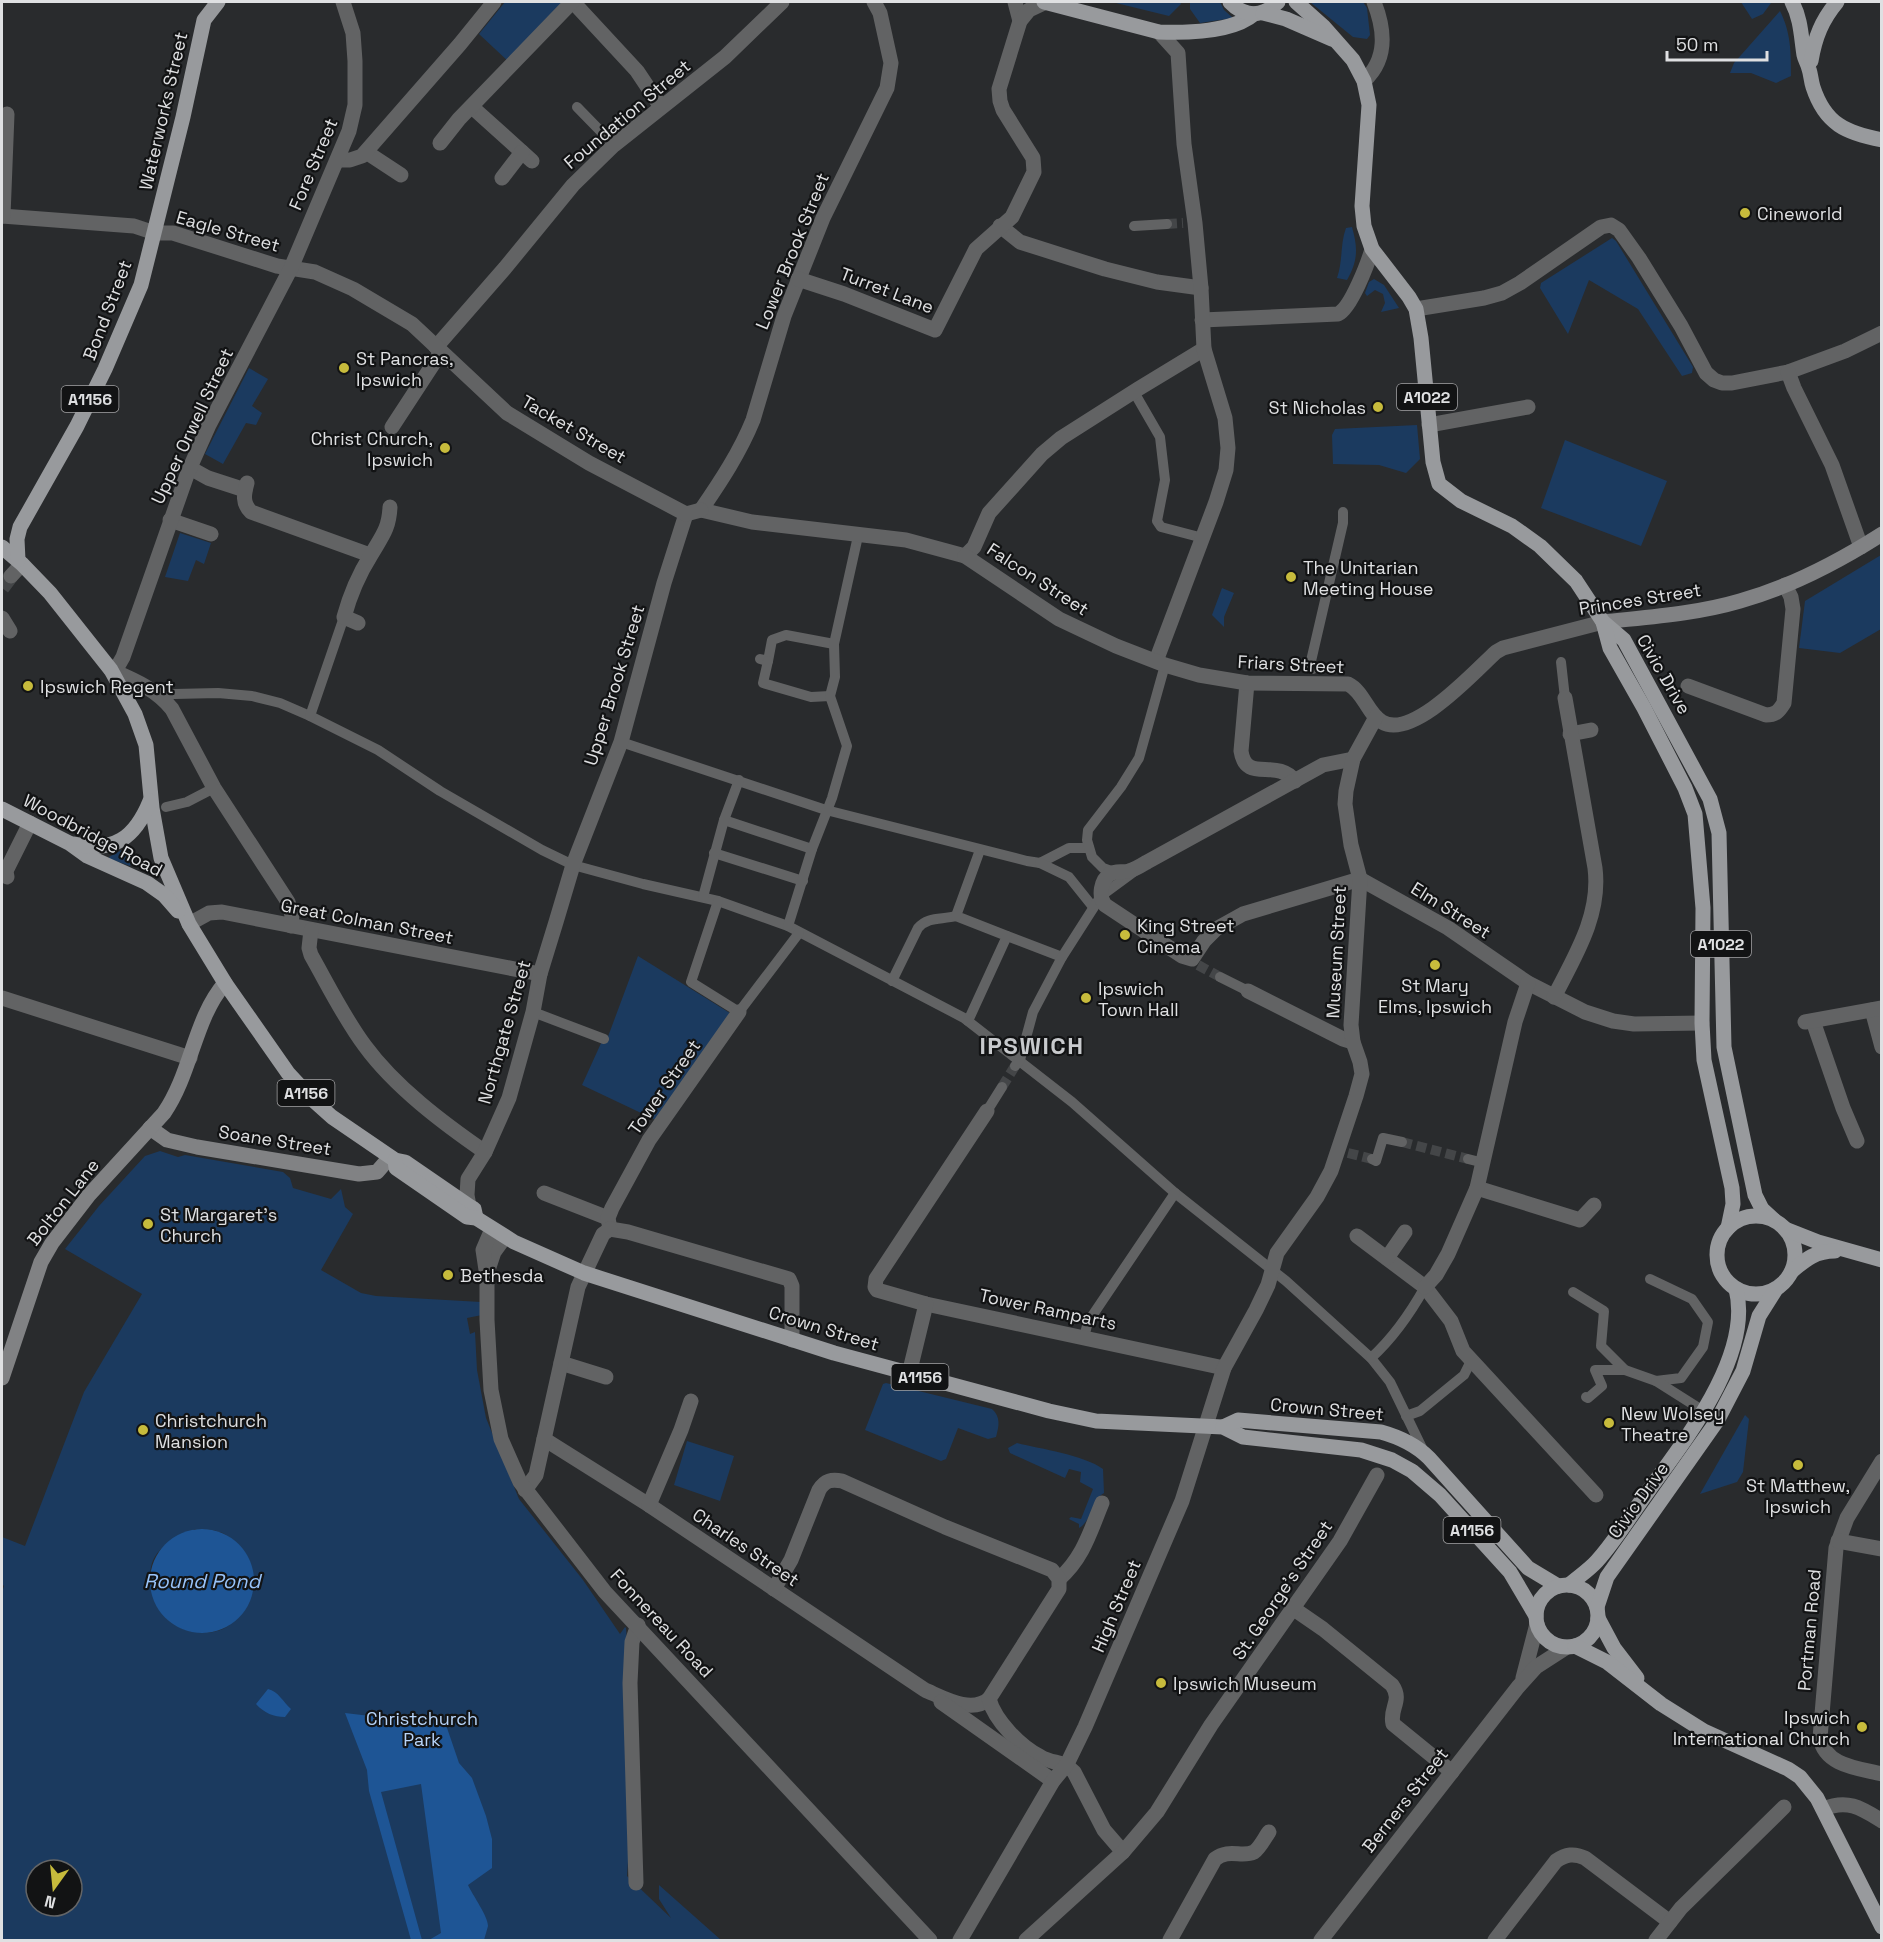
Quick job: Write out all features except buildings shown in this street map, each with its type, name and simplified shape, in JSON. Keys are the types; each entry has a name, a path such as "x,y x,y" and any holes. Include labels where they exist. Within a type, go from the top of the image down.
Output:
{"main road":[{"name":"Waterworks Street","path":"155,233 186,108 204,20 218,2"},
{"path":"1045,2 1159,32 1222,27 1244,22 1271,9 1278,2"},
{"path":"1230,2 1245,13 1259,13"},
{"name":"A1022","path":"1296,2 1323,26 1353,60 1364,81 1369,105 1362,218 1372,249 1410,297 1416,309 1420,327 1433,462 1439,484 1461,501 1512,526 1540,546 1576,582 1603,622"},
{"path":"1792,2 1797,10 1802,30 1804,57 1814,90 1829,118 1843,129 1881,140"},
{"path":"1809,70 1817,33 1825,17 1837,2"},
{"name":"A1022","path":"1259,13 1297,23 1335,41"},
{"name":"Bond Street","path":"20,562 17,538 20,527 72,434 120,339 141,285 155,233"},
{"name":"Princes Street","path":"1603,622 1716,607 1741,601 1785,585 1861,547 1881,534"},
{"name":"A1156","path":"2,547 50,593 111,670 135,714 143,733 149,759 151,798 161,858 189,924 281,1064 313,1100 332,1117 393,1158 396,1168 467,1217 473,1212 498,1233"},
{"name":"Civic Drive","path":"1603,622 1610,648 1685,788 1695,814 1703,908 1704,1060 1732,1188 1733,1204 1728,1228"},
{"name":"Civic Drive","path":"1603,622 1624,640 1710,800 1719,833 1724,1047 1730,1086 1755,1195 1762,1209 1779,1225"},
{"name":"A1156","path":"69,843 95,848 115,843 129,835 138,826 151,798"},
{"name":"Woodbridge Road","path":"2,809 69,843 87,856 157,889 189,924"},
{"name":"Bolton Lane","path":"2,1373 41,1262 52,1243 89,1195 174,1098 211,1000 225,982"},
{"name":"Soane Street","path":"150,1128 168,1140 197,1147 359,1174 377,1172 393,1158"},
{"path":"1779,1225 1791,1238 1795,1248 1795,1260 1786,1281 1776,1289 1756,1295 1736,1289 1722,1275 1717,1256 1722,1236 1728,1228 1750,1217 1762,1217 1818,1242 1881,1260"},
{"name":"Crown Street","path":"498,1233 584,1273 792,1340 1048,1411 1096,1421 1215,1427 1243,1437 1361,1450 1392,1460 1412,1471 1440,1495 1510,1572 1537,1620"},
{"path":"1792,1271 1818,1252 1853,1251"},
{"name":"Civic Drive","path":"1563,1586 1598,1560 1705,1412 1724,1372 1738,1328 1740,1304 1736,1289"},
{"name":"Civic Drive","path":"1598,1612 1607,1577 1692,1458 1733,1393 1743,1371 1759,1316 1776,1289"},
{"name":"Crown Street","path":"1215,1427 1238,1420 1381,1432 1403,1440 1424,1452"},
{"name":"A1156","path":"1424,1452 1528,1568 1563,1586"},
{"path":"1650,1695 1614,1648 1586,1592 1563,1586 1542,1598 1537,1620 1545,1638 1552,1643 1571,1647 1607,1662 1650,1695 1678,1715 1704,1731 1788,1769 1808,1785 1823,1809 1881,1927"},
{"path":"1571,1647 1589,1638 1596,1629 1598,1612"}],"street":[{"name":"Fore Street","path":"291,268 339,160 354,114 356,89 353,33 343,2"},
{"path":"339,160 357,158 366,152 494,2"},
{"path":"440,143 459,119 572,2 637,71 661,107"},
{"name":"Foundation Street","path":"392,427 439,350 573,185 614,145 725,57 782,2"},
{"name":"Lower Brook Street","path":"701,510 733,462 750,427 784,316 798,279 823,218 887,88 891,63 880,13 874,2"},
{"path":"1015,2 1020,21"},
{"path":"1020,21 1029,10 1045,2"},
{"path":"1364,81 1375,69 1382,51 1381,24 1374,2"},
{"name":"Turret Lane","path":"798,279 844,294 935,330 976,249 1012,218 1034,172 1035,165 1029,150 1000,101 999,89 1020,21"},
{"path":"1188,31 1178,53 1189,223 1201,288 1204,349 1227,425 1227,461 1222,483 1160,663 1139,758 1121,787 1090,825 1088,832 1092,857 1112,873 1129,871 1323,765 1353,759 1376,717"},
{"path":"1159,32 1178,53"},
{"path":"472,107 527,156 502,178"},
{"path":"578,107 614,145"},
{"path":"2,216 7,114"},
{"path":"366,152 401,175"},
{"name":"Eagle Street","path":"2,216 134,226 155,233 173,233 277,266 306,270 328,277 372,299 412,324 439,350"},
{"path":"1134,226 1167,224"},
{"path":"1416,309 1484,298 1502,292 1520,283 1607,225 1619,230 1639,258 1681,326 1706,373 1709,377 1722,383 1788,372 1845,351 1881,333"},
{"path":"1000,226 1020,242 1105,269 1157,282 1201,288"},
{"path":"1202,320 1338,314 1349,303 1366,269 1372,249"},
{"name":"Upper Orwell Street","path":"111,670 119,664 123,657 170,520 209,425 291,268"},
{"path":"966,556 974,547 989,513 1032,463 1061,438 1204,349"},
{"name":"Tacket Street","path":"439,350 507,413 589,463 686,514"},
{"path":"1788,372 1832,465 1861,547"},
{"path":"1134,392 1160,437 1165,480 1157,521 1161,527 1203,538"},
{"path":"1429,425 1528,406"},
{"path":"190,468 208,478 246,487 244,502 251,512 370,555"},
{"path":"310,716 351,620 350,596 370,555 388,526 390,507"},
{"path":"686,514 701,510"},
{"name":"Falcon Street","path":"701,510 752,522 906,540 966,556 1059,619 1116,646 1160,663"},
{"path":"1313,669 1311,661 1343,523 1343,512"},
{"name":"Upper Brook Street","path":"573,865 621,742 664,583 686,514"},
{"path":"170,520 211,534"},
{"path":"788,926 812,849 832,798 847,746 830,696 835,677 834,644 858,536"},
{"path":"11,576 20,562"},
{"path":"1688,686 1766,715 1780,711 1784,703 1793,609 1791,597 1785,585"},
{"path":"2,618 10,631"},
{"name":"Princes Street","path":"1376,717 1387,724 1399,725 1411,722 1443,702 1496,652 1526,641 1603,622"},
{"path":"830,696 811,697 763,684 764,660 772,640 786,635 834,644"},
{"path":"1554,997 1588,928 1596,888 1595,868 1570,734 1561,662"},
{"name":"Friars Street","path":"1160,663 1199,675 1247,683 1348,684 1358,691 1376,717"},
{"path":"111,670 163,697 172,709 214,788 288,902 292,915 291,926"},
{"path":"1247,683 1242,761 1245,766 1252,769 1283,772 1295,781"},
{"path":"163,697 174,694 218,693 252,696 280,703 378,750 440,791 542,850 573,865 718,901 788,926 969,1021 1018,1063 1072,1102 1175,1193 1286,1281 1371,1358 1390,1382 1424,1452"},
{"path":"1570,734 1592,730"},
{"path":"621,742 826,810 980,850 1040,862 1070,878 1097,901 1195,962 1204,941 1216,929 1243,914 1360,879"},
{"name":"Museum Street","path":"1271,1271 1277,1253 1317,1197 1343,1152 1362,1074 1353,1042 1351,1024 1360,879 1351,845 1345,804 1347,780 1353,759"},
{"path":"703,897 724,820 739,780"},
{"path":"166,807 187,802 214,788"},
{"path":"724,820 812,849"},
{"path":"7,877 6,872 30,823"},
{"path":"1040,862 1069,848 1089,848"},
{"path":"956,916 980,850"},
{"path":"714,854 803,881"},
{"path":"1097,901 1147,862"},
{"name":"Northgate Street","path":"473,1212 467,1195 468,1179 485,1152 509,1098 540,974 573,865"},
{"path":"1018,1063 1033,1012 1062,957 1097,901 1102,886 1112,873"},
{"name":"Elm Street","path":"1360,879 1448,928 1528,983 1585,1012 1613,1021 1639,1024 1702,1023"},
{"path":"718,901 691,982 739,1012"},
{"name":"Great Colman Street","path":"189,924 204,915 216,912 540,974"},
{"path":"892,981 918,928 923,922 934,919 956,916 1062,957"},
{"path":"311,930 309,948 311,954 348,1022 371,1055 452,1129 485,1152"},
{"name":"Tower Street","path":"525,1490 536,1475 578,1287 649,1140 739,1012 799,933"},
{"path":"969,1021 1006,936"},
{"path":"1221,977 1342,1039 1353,1042"},
{"path":"1371,1358 1380,1350 1436,1275 1448,1254 1477,1188 1515,1022 1528,983"},
{"path":"2,998 190,1058"},
{"path":"1857,1141 1808,1021 1876,1009 1881,1047"},
{"path":"532,1012 604,1039"},
{"path":"987,1111 1002,1087"},
{"name":"Tower Ramparts","path":"987,1111 876,1279 877,1290 926,1304 1084,1336 1224,1368"},
{"path":"1372,1159 1376,1161 1383,1138 1402,1142"},
{"path":"1468,1159 1484,1163"},
{"path":"1477,1188 1581,1220 1594,1205"},
{"path":"544,1193 628,1232 789,1279 792,1286 792,1340"},
{"path":"1084,1336 1088,1322 1175,1193"},
{"path":"1387,1258 1405,1232"},
{"name":"Fonnereau Road","path":"498,1233 483,1250 488,1273 487,1320 494,1411 501,1439 514,1471 525,1490 597,1582 930,1941"},
{"path":"1357,1236 1425,1287 1451,1321 1462,1351 1596,1494"},
{"name":"High Street","path":"960,1941 1053,1781 1067,1764 1085,1727 1215,1427 1224,1368 1256,1310 1268,1285 1271,1271"},
{"path":"1650,1279 1692,1299 1708,1322 1703,1347 1681,1378 1656,1381"},
{"path":"1573,1292 1604,1311 1601,1346 1625,1370"},
{"path":"909,1374 926,1304"},
{"path":"1406,1416 1420,1411 1464,1375 1471,1361"},
{"path":"561,1364 606,1377"},
{"path":"1587,1397 1602,1386 1595,1370 1625,1370 1656,1381 1705,1412"},
{"path":"649,1505 691,1401"},
{"name":"Charles Street","path":"544,1439 649,1505 820,1619 1053,1781"},
{"name":"Portman Road","path":"1881,1461 1847,1518 1836,1548 1823,1690 1821,1743 1824,1751 1832,1759 1881,1774"},
{"name":"St. George's Street","path":"1036,1937 1123,1852 1162,1805 1211,1725 1294,1610 1340,1541 1377,1475"},
{"path":"774,1589 791,1560 819,1490 832,1479 842,1481 945,1527 1052,1570 1059,1579 1059,1589 989,1698 993,1709 1008,1728 1031,1751 1048,1760 1067,1764 1078,1778 1104,1830 1123,1852"},
{"path":"1059,1579 1074,1566 1102,1503"},
{"path":"1838,1541 1881,1549"},
{"path":"1294,1610 1323,1629 1392,1685 1397,1697 1392,1716 1393,1724 1452,1772"},
{"name":"Berners Street","path":"1521,1684 1537,1620"},
{"path":"636,1883 630,1683 632,1642 638,1625"},
{"name":"Berners Street","path":"1321,1941 1521,1684 1536,1667 1571,1647"},
{"name":"Charles Street","path":"925,1690 966,1705 985,1702 989,1698"},
{"path":"1823,1809 1837,1804 1849,1805 1881,1821"},
{"path":"1656,1941 1681,1908 1784,1807"},
{"path":"1170,1941 1215,1859 1227,1852 1250,1853 1255,1851 1269,1832"},
{"path":"1495,1941 1556,1861 1576,1854 1585,1858 1670,1922"}],"green space":[{"path":"505,2 563,2 510,63 479,34"},
{"path":"1112,2 1180,2 1181,4 1169,16"},
{"path":"1190,2 1220,2 1224,10 1233,18 1200,23 1190,9"},
{"path":"1310,2 1363,2 1367,8 1370,35 1367,39 1353,37"},
{"path":"1741,2 1771,3 1763,14 1752,19"},
{"path":"1780,11 1788,35 1791,76 1776,83 1751,73 1730,73 1734,63"},
{"path":"1352,227 1356,254 1347,280 1337,278 1344,234 1346,228"},
{"path":"1612,238 1693,367 1692,373 1682,376 1638,309 1589,280 1568,334 1540,288 1541,283"},
{"path":"1374,279 1384,285 1399,308 1381,312 1385,303 1383,294 1375,290 1367,296 1365,293 1369,282"},
{"path":"249,368 268,379 252,406 262,413 256,425 246,423 223,464 205,454"},
{"path":"1417,425 1420,459 1406,473 1379,465 1333,464 1332,435 1335,429"},
{"path":"1565,440 1667,481 1641,546 1541,508"},
{"path":"180,533 211,543 204,564 196,560 188,581 165,577"},
{"path":"1881,555 1881,629 1840,653 1799,648 1805,601"},
{"path":"1222,588 1234,593 1224,617 1224,627 1212,615"},
{"path":"127,847 134,857 130,866 110,859 109,857"},
{"path":"638,956 733,1015 658,1121 582,1085 602,1041 606,1042"},
{"name":"Christchurch Park","path":"160,1151 178,1157 185,1155 283,1172 290,1178 293,1188 331,1199 341,1189 345,1207 353,1214 321,1270 361,1293 376,1296 481,1302 482,1315 467,1318 470,1334 475,1332 477,1370 486,1418 519,1499 583,1580 620,1634 626,1628 635,1762 627,1876 671,1918 659,1899 659,1885 721,1940 2,1940 2,1592 4,1586 2,1584 2,1537 25,1546 84,1392 142,1294 65,1249 99,1206 145,1156","holes":["195,1529 220,1532 232,1539 250,1567 254,1587 234,1620 226,1627 219,1631 201,1633 184,1629 169,1621 153,1591 150,1575 153,1561 163,1547"]},
{"path":"883,1384 992,1409 999,1422 996,1437 988,1439 958,1428 946,1459 941,1461 865,1430"},
{"path":"1745,1415 1749,1419 1743,1472 1737,1482 1700,1494"},
{"path":"687,1441 734,1456 720,1501 674,1485"},
{"path":"1017,1443 1074,1456 1103,1469 1104,1493 1099,1496 1084,1525 1079,1528 1079,1524 1069,1519 1071,1517 1081,1519 1093,1489 1080,1482 1081,1472 1069,1469 1065,1478 1010,1453 1008,1448"}],"water":[{"name":"Round Pond","path":"202,1529 222,1533 239,1544 250,1561 254,1581 250,1601 239,1618 222,1629 202,1633 182,1629 165,1618 154,1601 150,1581 154,1561 165,1544 182,1533"},
{"path":"268,1689 278,1694 291,1709 285,1717 269,1714 256,1704"},
{"path":"345,1713 446,1725 459,1763 472,1778 492,1839 492,1868 468,1885 487,1922 484,1940 429,1940 441,1933 421,1784 381,1792 422,1940 411,1940 369,1791 367,1770"}],"tunnel":[{"path":"1167,224 1183,223"},
{"path":"2,588 11,576"},
{"path":"1198,965 1220,977"},
{"path":"1002,1087 1015,1066"},
{"path":"1402,1142 1468,1159"},
{"path":"1348,1153 1372,1159"}],"place":[{"name":"Cineworld","path":"1745,213"},
{"name":"St Pancras, Ipswich","path":"344,368"},
{"name":"St Nicholas","path":"1378,407"},
{"name":"Christ Church, Ipswich","path":"445,448"},
{"name":"The Unitarian Meeting House","path":"1291,577"},
{"name":"Ipswich Regent","path":"28,686"},
{"name":"King Street Cinema","path":"1125,935"},
{"name":"St Mary Elms, Ipswich","path":"1435,965"},
{"name":"Ipswich Town Hall","path":"1086,998"},
{"name":"St Margaret's Church","path":"148,1224"},
{"name":"Bethesda","path":"448,1275"},
{"name":"New Wolsey Theatre","path":"1609,1423"},
{"name":"Christchurch Mansion","path":"143,1430"},
{"name":"St Matthew, Ipswich","path":"1798,1465"},
{"name":"Ipswich Museum","path":"1161,1683"},
{"name":"Ipswich International Church","path":"1862,1727"}],"district":[{"name":"IPSWICH","path":"1032,1045"}]}
